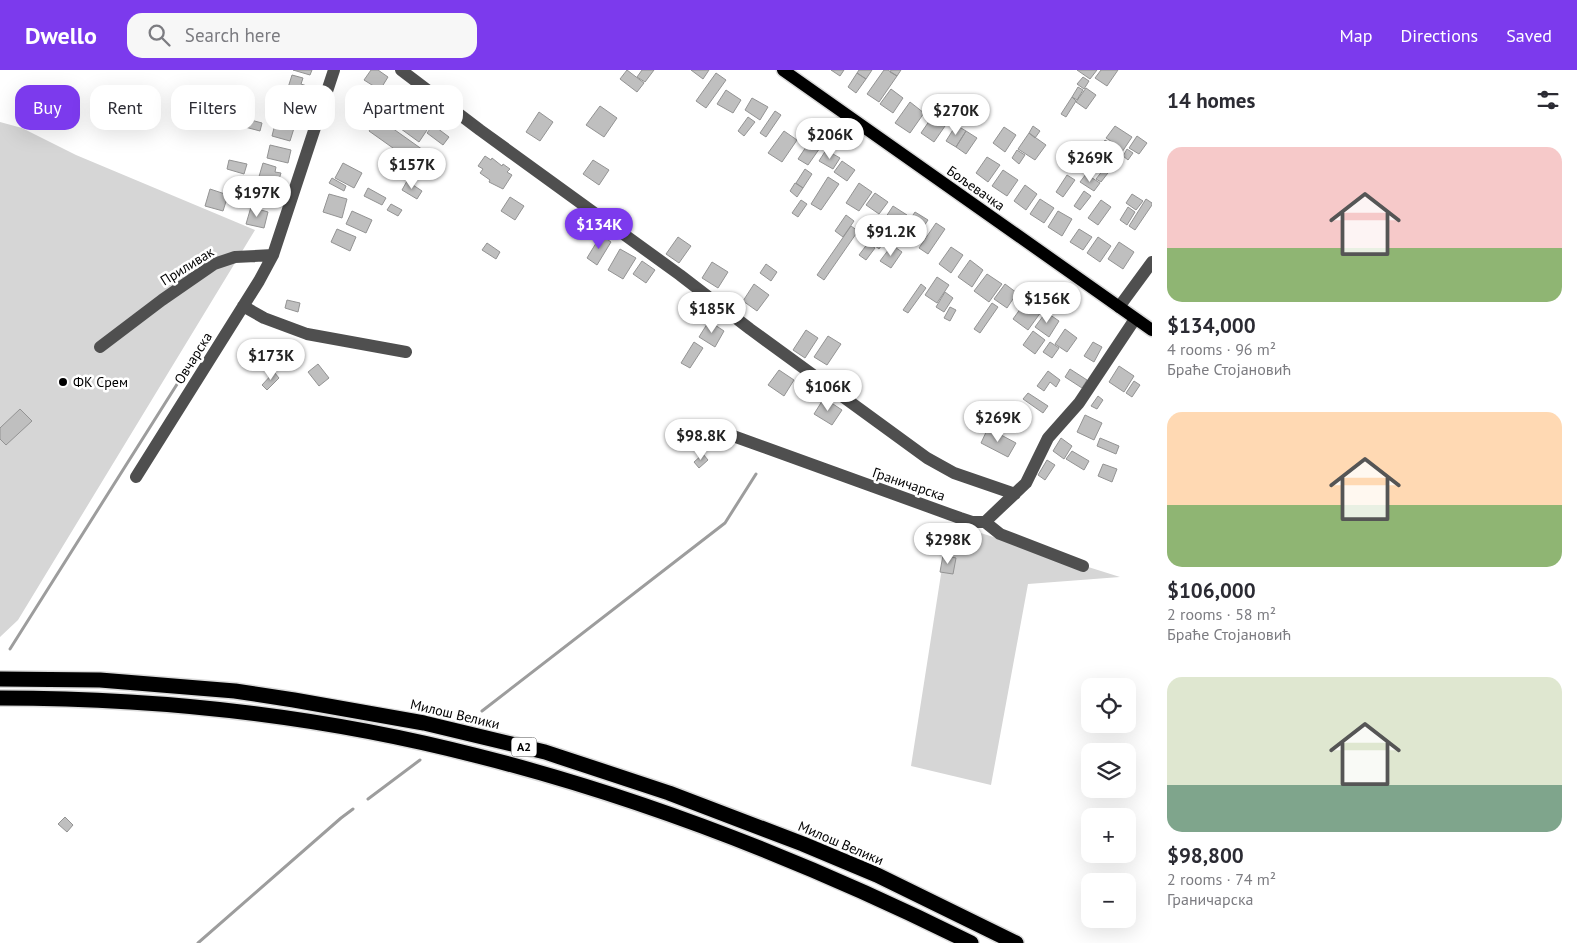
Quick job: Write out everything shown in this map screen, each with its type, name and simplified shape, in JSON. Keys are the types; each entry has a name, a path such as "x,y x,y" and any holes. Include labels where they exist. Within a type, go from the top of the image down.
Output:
{"highway":[{"name":"Милош Велики","path":"0,679 100,680 250,693 424,723 545,752 669,793 803,844 877,875 1016,943"},
{"name":"A2","path":"0,698 168,704 240,712 355,730 476,755 539,772 663,812 859,890 971,943"}],"main road":[{"name":"Бољевачка","path":"783,70 1152,330"}],"street":[{"path":"273,255 334,70"},
{"path":"401,70 927,458 954,473 1014,494"},
{"name":"Приливак","path":"100,346 214,264 235,257 273,255"},
{"name":"Овчарска","path":"136,476 273,255"},
{"path":"1119,307 1152,262"},
{"path":"243,306 264,318 307,334 406,352"},
{"path":"985,522 1026,483 1048,438 1079,403 1135,319"},
{"name":"Граничарска","path":"722,432 867,486 960,518 972,522 985,522 1000,534 1083,566"}],"shaded area":[{"path":"0,122 15,126 15,130 26,130 76,155 255,230 18,620 0,637"},
{"path":"949,523 1120,577 1028,584 991,785 911,766"}],"building":[{"path":"293,70 312,70 310,75"},
{"path":"371,70 378,70 388,77 383,85 372,85 364,80"},
{"path":"627,70 644,83 637,92 620,79"},
{"path":"642,70 654,70 645,82 637,77"},
{"path":"691,70 709,70 703,79"},
{"path":"831,70 844,70 840,76"},
{"path":"859,70 872,70 866,79 857,73"},
{"path":"884,70 888,70 897,76 879,102 867,94"},
{"path":"891,70 901,70 897,76 890,72"},
{"path":"1077,70 1097,70 1090,79"},
{"path":"1101,70 1118,70 1107,86 1095,78"},
{"path":"716,73 726,80 706,108 696,101"},
{"path":"857,73 866,79 856,93 848,87"},
{"path":"292,75 303,78 301,84 304,85 289,85"},
{"path":"1083,77 1089,81 1084,89 1077,84"},
{"path":"1078,87 1083,90 1077,100 1072,97"},
{"path":"1086,88 1096,95 1086,109 1076,102"},
{"path":"891,89 903,98 893,113 880,104"},
{"path":"726,90 741,100 733,113 717,104"},
{"path":"1072,97 1076,101 1066,117 1061,114"},
{"path":"752,98 768,107 760,120 745,110"},
{"path":"910,102 924,113 910,133 895,123"},
{"path":"950,103 956,106 951,116 945,112"},
{"path":"600,106 617,118 604,137 586,125"},
{"path":"775,111 781,115 766,137 760,133"},
{"path":"539,112 553,122 540,141 526,132"},
{"path":"748,117 755,122 744,136 738,131"},
{"path":"932,117 945,126 934,142 921,133"},
{"path":"255,121 262,123 260,131 255,130"},
{"path":"956,125 966,131 956,147 946,141"},
{"path":"1033,126 1040,131 1035,138 1029,133"},
{"path":"1115,126 1132,137 1114,164 1104,158 1114,143 1106,138"},
{"path":"1004,127 1016,135 1005,152 993,143"},
{"path":"274,130 293,130 290,141 272,136"},
{"path":"395,130 440,162 431,175 369,131"},
{"path":"402,130 427,130 419,142"},
{"path":"429,130 440,130 449,137 443,145 427,133"},
{"path":"784,131 797,140 782,162 768,153"},
{"path":"966,131 977,138 966,154 956,147"},
{"path":"1029,133 1046,145 1035,160 1018,149"},
{"path":"1137,136 1147,143 1139,154 1129,148"},
{"path":"812,138 822,145 808,165 798,159"},
{"path":"1105,140 1111,144 1103,157 1097,153"},
{"path":"270,145 291,150 288,163 267,158"},
{"path":"1127,149 1133,153 1128,160 1123,156"},
{"path":"826,150 840,158 833,169 819,161"},
{"path":"1017,150 1025,155 1019,164 1012,158"},
{"path":"1095,154 1101,158 1095,166 1090,162"},
{"path":"485,156 510,169 507,172 512,175 503,189 489,182 490,180 480,173 483,169 478,166"},
{"path":"987,157 1000,165 988,182 976,173"},
{"path":"229,160 247,164 244,174 227,169"},
{"path":"593,160 609,170 599,185 583,174"},
{"path":"842,161 855,170 847,181 834,172"},
{"path":"263,163 276,167 275,172 281,173 277,186 258,180"},
{"path":"343,163 362,173 354,188 335,178"},
{"path":"1107,165 1111,169 1101,182 1096,179"},
{"path":"805,169 812,174 803,188 796,183"},
{"path":"1003,170 1018,180 1007,196 992,186"},
{"path":"1086,174 1100,183 1094,191 1080,182"},
{"path":"1067,175 1075,180 1063,197 1056,192"},
{"path":"828,177 839,184 821,210 811,204"},
{"path":"332,178 346,186 344,191 329,183"},
{"path":"407,181 422,191 417,199 402,190"},
{"path":"255,183 275,189 270,206 251,200"},
{"path":"795,183 803,188 797,197 790,191"},
{"path":"859,183 872,192 859,211 846,203"},
{"path":"1025,185 1037,194 1026,210 1014,201"},
{"path":"368,188 386,198 382,205 364,196"},
{"path":"210,189 228,195 223,211 205,206"},
{"path":"1084,191 1091,196 1080,210 1074,206"},
{"path":"875,193 888,202 879,214 866,205"},
{"path":"329,194 347,199 342,218 323,212"},
{"path":"1132,194 1143,201 1136,210 1126,203"},
{"path":"510,197 524,206 515,220 501,211"},
{"path":"1040,199 1054,208 1044,223 1030,214"},
{"path":"1146,199 1152,205 1135,230 1129,226"},
{"path":"801,200 807,204 798,217 792,213"},
{"path":"1101,200 1111,207 1098,225 1088,218"},
{"path":"391,204 402,210 398,216 387,210"},
{"path":"893,206 907,215 893,235 880,226"},
{"path":"251,207 268,212 264,228 246,224"},
{"path":"1128,207 1135,212 1127,225 1120,220"},
{"path":"352,211 372,220 366,233 346,224"},
{"path":"1058,211 1072,219 1062,236 1048,227"},
{"path":"915,212 928,220 916,238 903,230"},
{"path":"846,215 854,221 843,237 835,231"},
{"path":"936,223 945,229 928,254 919,248"},
{"path":"851,226 858,231 824,280 817,275"},
{"path":"879,228 889,235 879,249 869,241"},
{"path":"337,229 356,237 350,251 331,242"},
{"path":"1079,229 1092,237 1083,250 1070,242"},
{"path":"601,235 611,242 597,265 587,258"},
{"path":"678,237 691,246 679,263 666,254"},
{"path":"1098,237 1111,246 1100,262 1087,253"},
{"path":"1119,242 1134,252 1123,269 1108,259"},
{"path":"487,243 500,252 496,259 482,250"},
{"path":"868,243 875,248 866,260 859,255"},
{"path":"892,245 902,252 891,268 880,261"},
{"path":"951,247 963,255 951,273 939,264"},
{"path":"620,249 636,258 623,279 608,270"},
{"path":"970,260 983,270 972,287 958,277"},
{"path":"642,261 655,270 646,283 633,274"},
{"path":"712,262 728,272 718,288 702,278"},
{"path":"766,264 777,272 771,281 760,273"},
{"path":"987,274 1002,284 989,302 974,291"},
{"path":"937,277 949,285 937,303 925,295"},
{"path":"754,284 769,295 757,311 743,301"},
{"path":"921,284 926,288 908,313 903,310"},
{"path":"1005,284 1017,293 1007,308 994,299"},
{"path":"945,292 953,298 944,312 936,307"},
{"path":"287,300 300,303 298,312 285,308"},
{"path":"1026,301 1041,312 1028,330 1013,319"},
{"path":"992,303 998,307 980,333 974,329"},
{"path":"950,307 956,310 950,321 944,318"},
{"path":"1046,312 1059,321 1049,337 1035,327"},
{"path":"709,321 724,331 715,347 699,337"},
{"path":"1065,329 1077,338 1067,352 1055,344"},
{"path":"806,330 818,338 805,358 793,350"},
{"path":"1033,331 1045,340 1035,354 1023,345"},
{"path":"828,336 841,344 827,365 814,357"},
{"path":"694,342 703,348 690,368 681,363"},
{"path":"1050,342 1059,348 1052,358 1043,352"},
{"path":"1093,342 1102,347 1094,362 1084,356"},
{"path":"318,364 329,378 319,386 308,372"},
{"path":"1119,366 1134,376 1124,392 1109,382"},
{"path":"1070,369 1087,380 1082,388 1065,377"},
{"path":"779,370 794,380 784,396 768,385"},
{"path":"1048,371 1060,380 1056,387 1050,382 1044,391 1037,386"},
{"path":"274,372 279,378 267,390 262,385"},
{"path":"1134,381 1140,385 1132,397 1126,393"},
{"path":"1028,393 1048,406 1043,413 1023,399"},
{"path":"1098,396 1103,400 1097,409 1091,406"},
{"path":"824,398 842,410 832,425 814,414"},
{"path":"20,409 32,421 6,445 0,439 0,428"},
{"path":"1085,415 1102,423 1094,440 1077,432"},
{"path":"988,428 1016,443 1008,457 981,443"},
{"path":"1061,438 1072,446 1064,459 1053,451"},
{"path":"1100,438 1119,446 1116,454 1097,446"},
{"path":"1072,451 1089,461 1084,470 1066,459"},
{"path":"703,454 708,460 699,468 694,462"},
{"path":"1047,460 1055,465 1045,480 1038,475"},
{"path":"1103,464 1117,469 1112,482 1098,476"},
{"path":"943,555 956,558 953,574 940,572"},
{"path":"65,817 73,825 67,832 58,824"}],"waterway":[{"path":"10,649 198,351"},
{"path":"482,711 725,523 756,474"},
{"path":"368,799 420,760"},
{"path":"198,943 353,809"}],"place":[{"name":"ФК Срем","path":"63,382"}]}
